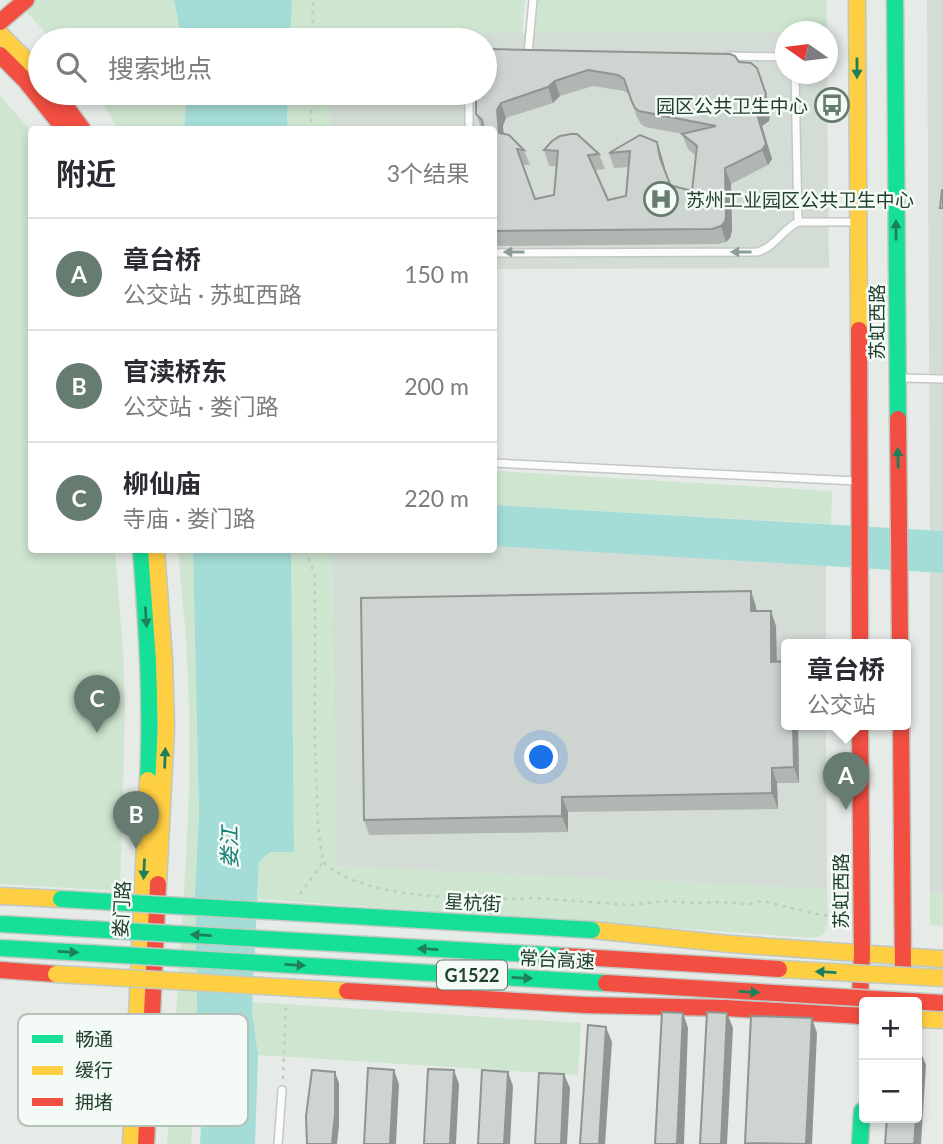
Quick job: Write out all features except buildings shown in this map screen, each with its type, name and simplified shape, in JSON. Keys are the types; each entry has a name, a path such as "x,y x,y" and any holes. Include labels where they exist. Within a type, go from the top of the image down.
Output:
{"main road":[{"path":"0,22 26,0"},
{"name":"苏虹西路","path":"857,0 860,639"},
{"name":"苏虹西路","path":"895,0 900,639"},
{"path":"0,34 28,62"},
{"path":"0,55 28,84"},
{"path":"45,105 62,126"},
{"path":"65,105 80,126"},
{"name":"娄门路","path":"137,1014 150,734 148,639 141,553"},
{"name":"娄门路","path":"152,1014 166,727 156,553"},
{"name":"苏虹西路","path":"860,730 862,997"},
{"path":"901,730 902,997"},
{"name":"星杭街","path":"0,896 592,930 730,944 943,959"},
{"name":"常台高速","path":"0,924 943,978"},
{"name":"常台高速","path":"0,948 943,1003"},
{"path":"0,970 584,1004 859,1016"},
{"path":"922,1019 943,1020"},
{"path":"860,1144 861,1123"},
{"name":"娄门路","path":"131,1144 132,1126"},
{"name":"娄门路","path":"146,1144 147,1126"}],"lane":[{"path":"528,53 533,0"},
{"path":"517,54 542,54"},
{"path":"718,56 775,57"},
{"path":"795,84 798,222"},
{"path":"469,105 469,126"},
{"path":"497,253 757,252 766,250 798,222 858,222"},
{"path":"898,378 943,379"},
{"path":"497,463 859,481"},
{"path":"278,1144 282,1090"}],"path":[{"path":"312,28 313,0"},
{"path":"311,105 311,126"},
{"path":"307,553 315,577 318,827 323,862 334,872 359,884 422,895 533,898 630,905 666,901 749,904 763,901 862,922"}],"shaded area":[{"path":"927,0 943,0 943,531 930,530"},
{"name":"苏州工业园区公共卫生中心","path":"775,31 775,84 827,84 829,268 497,269 497,126 331,126 331,105 497,105 497,33"},
{"path":"497,542 826,553 826,639 781,639 781,730 826,730 827,889 336,866 332,553 497,553"},
{"path":"930,572 943,573 943,894 930,893"}],"green space":[{"path":"16,0 174,0 180,28 41,28"},
{"path":"292,0 525,0 522,33 497,33 497,28 291,28"},
{"path":"537,0 827,0 827,21 775,21 775,31 534,33"},
{"path":"0,96 28,128 28,553 115,553 125,708 120,891 0,884"},
{"path":"103,105 186,105 184,126 116,126"},
{"path":"288,105 331,105 331,126 287,126"},
{"path":"497,471 832,491 831,524 497,505"},
{"path":"178,553 193,553 199,814 195,894 197,1014 176,1014 189,796 186,638"},
{"path":"291,553 332,553 336,866 827,889 828,918 824,933 813,938 258,899 259,862 270,852 294,852"},
{"path":"930,893 943,894 943,926 930,925"},
{"path":"253,1002 581,1023 578,1075 258,1055"},
{"path":"168,1126 193,1126 191,1144 167,1144"}],"water":[{"path":"174,0 292,0 291,28 180,28"},
{"path":"186,105 288,105 287,126 184,126"},
{"path":"497,505 943,531 943,573 497,546"},
{"name":"娄江","path":"193,553 291,553 294,852 270,852 259,862 252,1012 258,1055 255,1144 200,1144 201,1126 248,1126 248,1014 197,1014 195,894 199,814"}],"traffic: fast":[{"path":"895,0 898,419"},
{"path":"141,553 149,694 148,780"},
{"path":"61,899 592,930"},
{"path":"0,924 564,956"},
{"path":"0,948 606,983"},
{"path":"860,1144 861,1123"}],"traffic: slow":[{"path":"857,0 859,330"},
{"path":"0,34 28,62"},
{"path":"156,553 166,727 158,884"},
{"path":"137,1014 148,780"},
{"path":"0,896 61,899"},
{"path":"592,930 730,944 943,959"},
{"path":"779,969 943,978"},
{"path":"56,974 347,991"},
{"path":"922,1019 943,1020"},
{"path":"131,1144 132,1126"}],"traffic: jam":[{"path":"0,22 26,0"},
{"path":"0,55 28,84"},
{"path":"45,105 62,126"},
{"path":"65,105 80,126"},
{"path":"859,330 860,639"},
{"path":"898,419 900,639"},
{"path":"860,730 860,997"},
{"path":"901,730 903,971"},
{"path":"152,1014 158,884"},
{"path":"564,956 779,969"},
{"path":"0,970 56,974"},
{"path":"606,983 943,1003"},
{"path":"347,991 584,1005"},
{"path":"584,1005 725,1008 859,1016"},
{"path":"146,1144 147,1126"}],"place":[{"name":"园区公共卫生中心","path":"832,105"},
{"name":"苏州工业园区公共卫生中心","path":"661,199"},
{"name":"柳仙庙","path":"97,733"},
{"name":"章台桥","path":"846,810"},
{"name":"官渎桥东","path":"136,849"}]}
